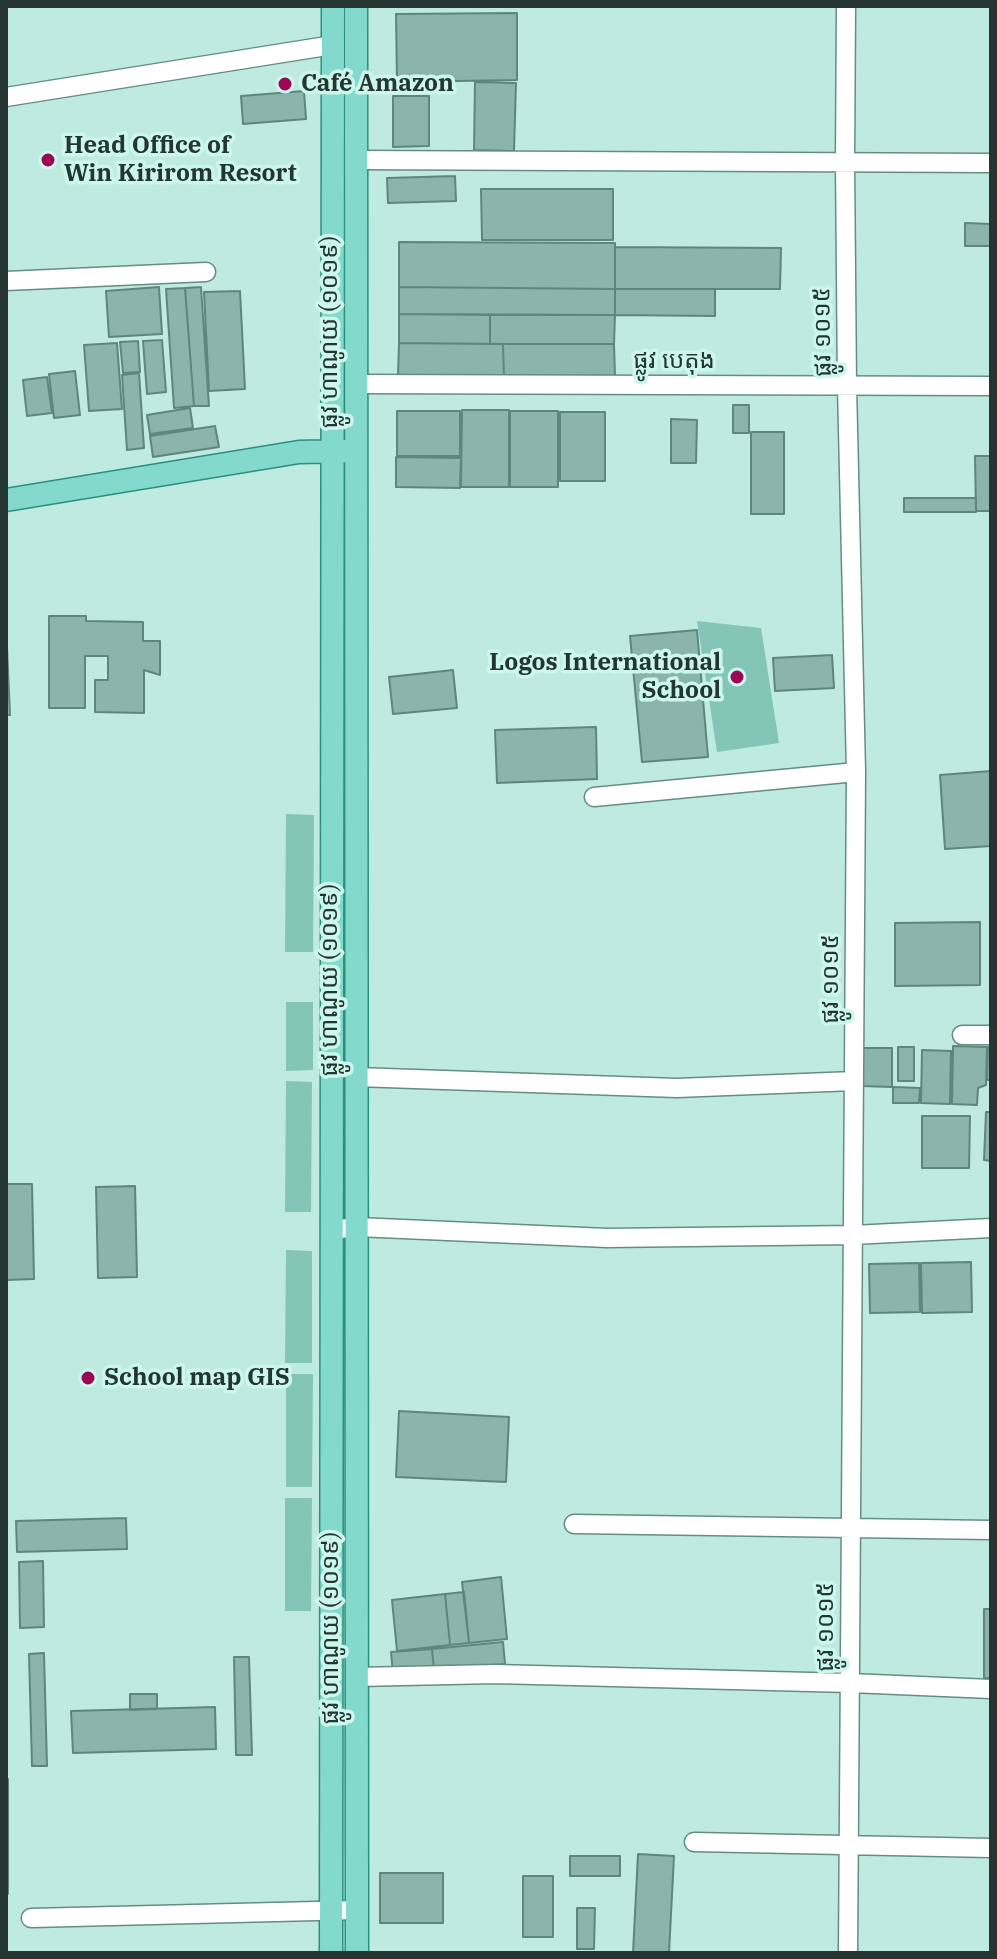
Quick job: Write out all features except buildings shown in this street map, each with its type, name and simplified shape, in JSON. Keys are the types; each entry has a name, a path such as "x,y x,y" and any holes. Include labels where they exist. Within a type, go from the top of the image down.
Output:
{"main road":[{"name":"ផ្លូវ ហាណូយ (១០១៩)","path":"331,1953 333,6"},
{"name":"ផ្លូវ ហាណូយ (១០១៩)","path":"356,6 357,1953"},
{"path":"6,500 299,452 356,451"}],"street":[{"name":"ផ្លូវ ១០១៥","path":"846,6 847,386 856,772 848,1953"},
{"path":"6,97 333,45"},
{"path":"356,160 991,163"},
{"path":"6,281 206,272"},
{"name":"ផ្លូវ បេតុង","path":"356,384 991,386"},
{"path":"594,797 856,772"},
{"path":"962,1035 991,1035"},
{"path":"356,1077 677,1088 854,1081"},
{"path":"332,1230 357,1227 607,1238 853,1235 991,1228"},
{"path":"574,1524 991,1530"},
{"path":"357,1677 495,1674 991,1689"},
{"path":"694,1842 991,1848"},
{"path":"31,1918 357,1910"}],"green space":[{"path":"697,621 761,628 779,743 717,752"},
{"path":"286,814 314,815 313,952 285,952"},
{"path":"286,1002 313,1002 313,1070 286,1071"},
{"path":"286,1081 312,1082 311,1212 285,1212"},
{"path":"286,1250 312,1251 312,1363 285,1363"},
{"path":"286,1374 313,1374 312,1487 286,1487"},
{"path":"285,1498 312,1498 311,1611 285,1611"}],"place":[{"name":"Café Amazon","path":"285,84"},
{"name":"Head Office of Win Kirirom Resort","path":"48,160"},
{"name":"Logos International School","path":"737,677"},
{"name":"School map GIS","path":"88,1378"}]}
